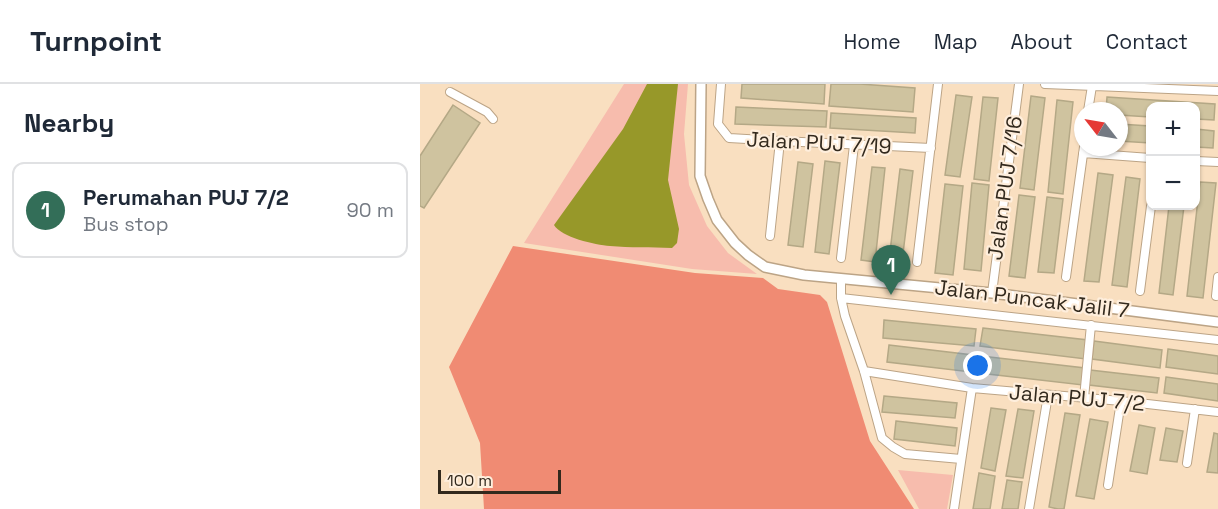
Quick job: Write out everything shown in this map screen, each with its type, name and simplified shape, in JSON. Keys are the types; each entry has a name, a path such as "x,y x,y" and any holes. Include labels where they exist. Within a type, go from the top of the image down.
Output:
{"street":[{"name":"Jalan Puncak Jalil 7","path":"701,84 700,176 708,199 717,220 735,243 765,267 804,275 992,293 1218,322"},
{"name":"Jalan PUJ 7/19","path":"721,84 718,124 729,138 932,148"},
{"path":"917,262 938,84"},
{"name":"Jalan PUJ 7/16","path":"992,293 1019,84"},
{"path":"1045,84 1218,91"},
{"path":"1089,102 1092,86"},
{"path":"450,92 487,112 493,118"},
{"path":"770,236 780,141"},
{"path":"841,258 854,145"},
{"path":"1128,155 1146,158"},
{"path":"1066,277 1082,156"},
{"path":"1200,161 1218,162"},
{"path":"1140,291 1150,210"},
{"path":"1216,296 1218,277"},
{"path":"842,279 841,298 845,316 864,371 882,438 905,454 961,459"},
{"path":"841,298 1218,340"},
{"path":"1084,398 1091,326"},
{"name":"Jalan PUJ 7/2","path":"864,371 972,388 1218,412"},
{"path":"954,509 972,388"},
{"path":"1029,509 1048,395"},
{"path":"1107,485 1121,401"},
{"path":"1188,463 1195,409"}],"shaded area":[{"path":"624,84 688,84 684,134 689,185 707,226 728,253 757,274 692,269 524,243"},
{"path":"647,84 678,84 668,180 679,229 677,243 672,248 625,247 588,242 571,237 554,225 623,129"},
{"path":"513,246 695,273 763,278 778,289 820,295 827,302 870,441 914,509 484,509 480,443 449,367"},
{"path":"898,470 953,475 947,509 919,509"}],"building":[{"path":"742,84 825,84 824,104 741,98"},
{"path":"831,84 915,88 913,112 829,106"},
{"path":"956,95 972,97 960,177 945,175"},
{"path":"1031,96 1045,98 1034,190 1020,188"},
{"path":"983,97 998,98 989,181 974,179"},
{"path":"1107,97 1184,102 1146,102 1146,117 1128,116 1128,102 1107,102"},
{"path":"1057,100 1073,102 1063,194 1048,192"},
{"path":"1200,103 1215,104 1214,120 1200,119"},
{"path":"453,105 480,123 424,208 420,206 420,156"},
{"path":"736,107 827,111 826,127 735,124"},
{"path":"831,113 916,118 915,133 830,128"},
{"path":"1128,125 1146,126 1146,143 1128,142"},
{"path":"1200,129 1214,131 1213,148 1200,147"},
{"path":"825,161 840,163 829,254 815,252"},
{"path":"798,162 813,164 803,247 788,245"},
{"path":"872,167 885,168 875,262 861,260"},
{"path":"900,169 913,171 902,262 889,260"},
{"path":"1098,173 1113,175 1099,282 1084,281"},
{"path":"1126,177 1140,179 1127,287 1112,285"},
{"path":"1200,182 1216,183 1203,298 1187,296 1197,210 1200,210"},
{"path":"972,183 989,185 981,271 964,269"},
{"path":"945,184 963,186 953,275 935,273"},
{"path":"1019,195 1035,197 1025,278 1009,276"},
{"path":"1047,197 1063,199 1054,273 1038,272"},
{"path":"1169,210 1184,210 1173,295 1159,293"},
{"path":"884,320 976,329 974,346 883,338"},
{"path":"983,328 1088,340 1086,359 980,346"},
{"path":"1094,341 1162,350 1160,368 1092,359"},
{"path":"889,345 973,355 971,372 887,362"},
{"path":"1168,349 1218,356 1218,374 1166,367"},
{"path":"981,356 1085,368 1083,385 979,373"},
{"path":"1090,370 1159,378 1157,393 1089,385"},
{"path":"1166,377 1218,384 1218,401 1164,393"},
{"path":"884,396 957,403 955,418 882,412"},
{"path":"991,408 1006,410 995,471 981,468"},
{"path":"1018,409 1034,411 1023,478 1006,476"},
{"path":"1065,413 1080,415 1064,509 1058,509 1049,507"},
{"path":"1090,419 1108,422 1094,499 1076,496"},
{"path":"896,421 957,428 955,446 894,439"},
{"path":"1139,425 1155,428 1147,474 1130,471"},
{"path":"1166,428 1183,431 1177,462 1160,460"},
{"path":"1214,433 1218,434 1218,473 1207,472"},
{"path":"979,473 995,476 990,509 973,509"},
{"path":"1007,480 1022,482 1018,509 1002,509"}],"place":[{"name":"Perumahan PUJ 7/2","path":"891,295"}]}
